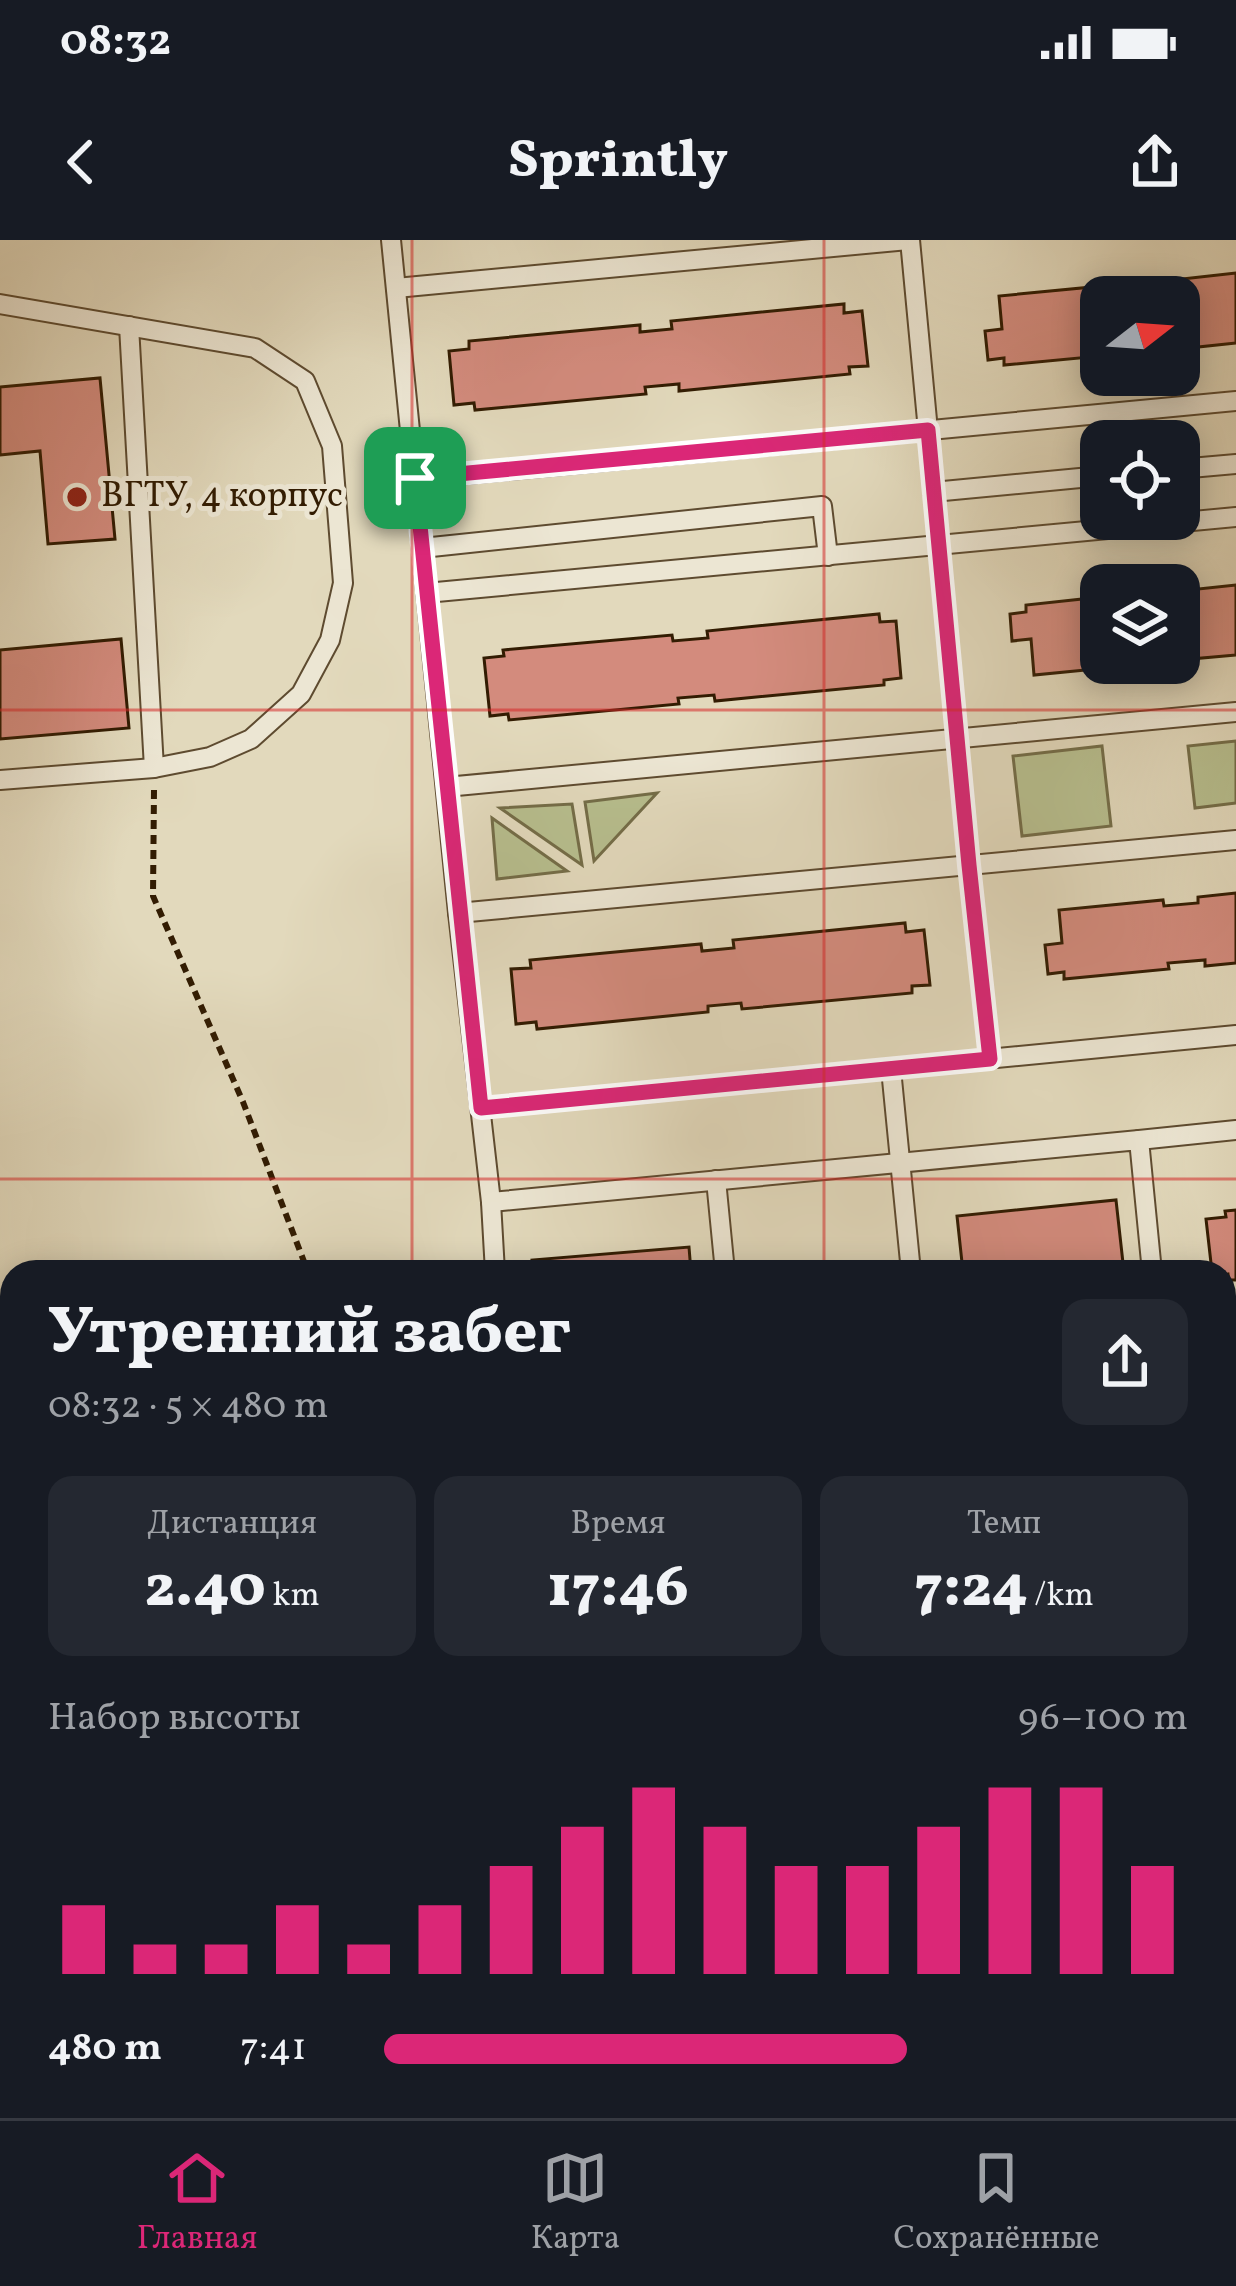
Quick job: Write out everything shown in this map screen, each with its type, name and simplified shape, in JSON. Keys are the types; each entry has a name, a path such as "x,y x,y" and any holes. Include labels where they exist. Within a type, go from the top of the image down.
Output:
{"lane":[{"path":"391,240 494,1260"},
{"path":"396,288 730,248 909,240 990,1059"},
{"path":"0,304 255,348 305,381 332,446 343,583 330,640 301,694 251,739 210,757 154,768 0,780"},
{"path":"129,326 154,768"},
{"path":"415,478 1236,401"},
{"path":"1200,467 1236,464"},
{"path":"933,492 1080,478"},
{"path":"422,548 822,506 828,556"},
{"path":"426,593 1236,517"},
{"path":"446,787 1236,712"},
{"path":"458,913 1236,840"},
{"path":"481,1108 1236,1035"},
{"path":"891,1069 910,1260"},
{"path":"491,1202 1236,1130"},
{"path":"1139,1140 1151,1260"},
{"path":"716,1180 723,1260"}],"path":[{"path":"154,768 152,896 244,1102 303,1260"}],"green space":[{"path":"1236,741 1236,803 1195,808 1188,746"},
{"path":"1102,746 1111,826 1022,836 1013,756"},
{"path":"657,793 594,861 585,802"},
{"path":"572,804 582,865 500,808"},
{"path":"492,818 567,871 497,879"}],"building":[{"path":"1236,273 1236,343 1200,347 1200,277"},
{"path":"1080,288 1080,358 1004,365 1004,358 988,360 985,331 1002,329 999,296"},
{"path":"844,304 844,313 862,311 868,366 849,367 850,374 679,391 679,384 645,387 646,394 475,410 474,403 454,405 449,351 469,349 469,341 640,325 640,332 672,329 671,321"},
{"name":"ВГТУ, 4 корпус","path":"100,378 115,539 48,544 40,451 0,455 0,387"},
{"path":"1236,585 1236,655 1200,658 1200,589"},
{"path":"1080,599 1080,671 1034,675 1031,639 1012,641 1010,614 1026,612 1026,605"},
{"path":"879,614 880,622 896,621 901,678 884,680 884,685 715,701 714,695 678,698 679,704 509,720 508,714 490,716 484,658 504,656 503,650 672,635 673,641 708,638 707,631"},
{"path":"121,639 129,728 0,739 0,650"},
{"path":"1236,893 1236,963 1168,963 1169,969 1064,979 1064,972 1048,974 1045,945 1062,943 1059,910 1163,900 1164,906 1198,903 1198,897"},
{"path":"905,923 906,932 924,930 930,985 912,986 912,993 742,1009 741,1003 708,1006 708,1012 537,1029 536,1022 516,1024 511,969 531,968 530,960 701,944 702,951 734,948 733,940"},
{"path":"1116,1200 1123,1260 962,1260 957,1216"},
{"path":"1236,1210 1236,1260 1211,1260 1206,1219 1226,1217 1225,1211"},
{"path":"689,1247 690,1260 532,1260"}],"place":[{"name":"ВГТУ, 4 корпус","path":"77,497"}],"route":[{"path":"928,430 990,1059 481,1108 415,478 928,430"}]}
